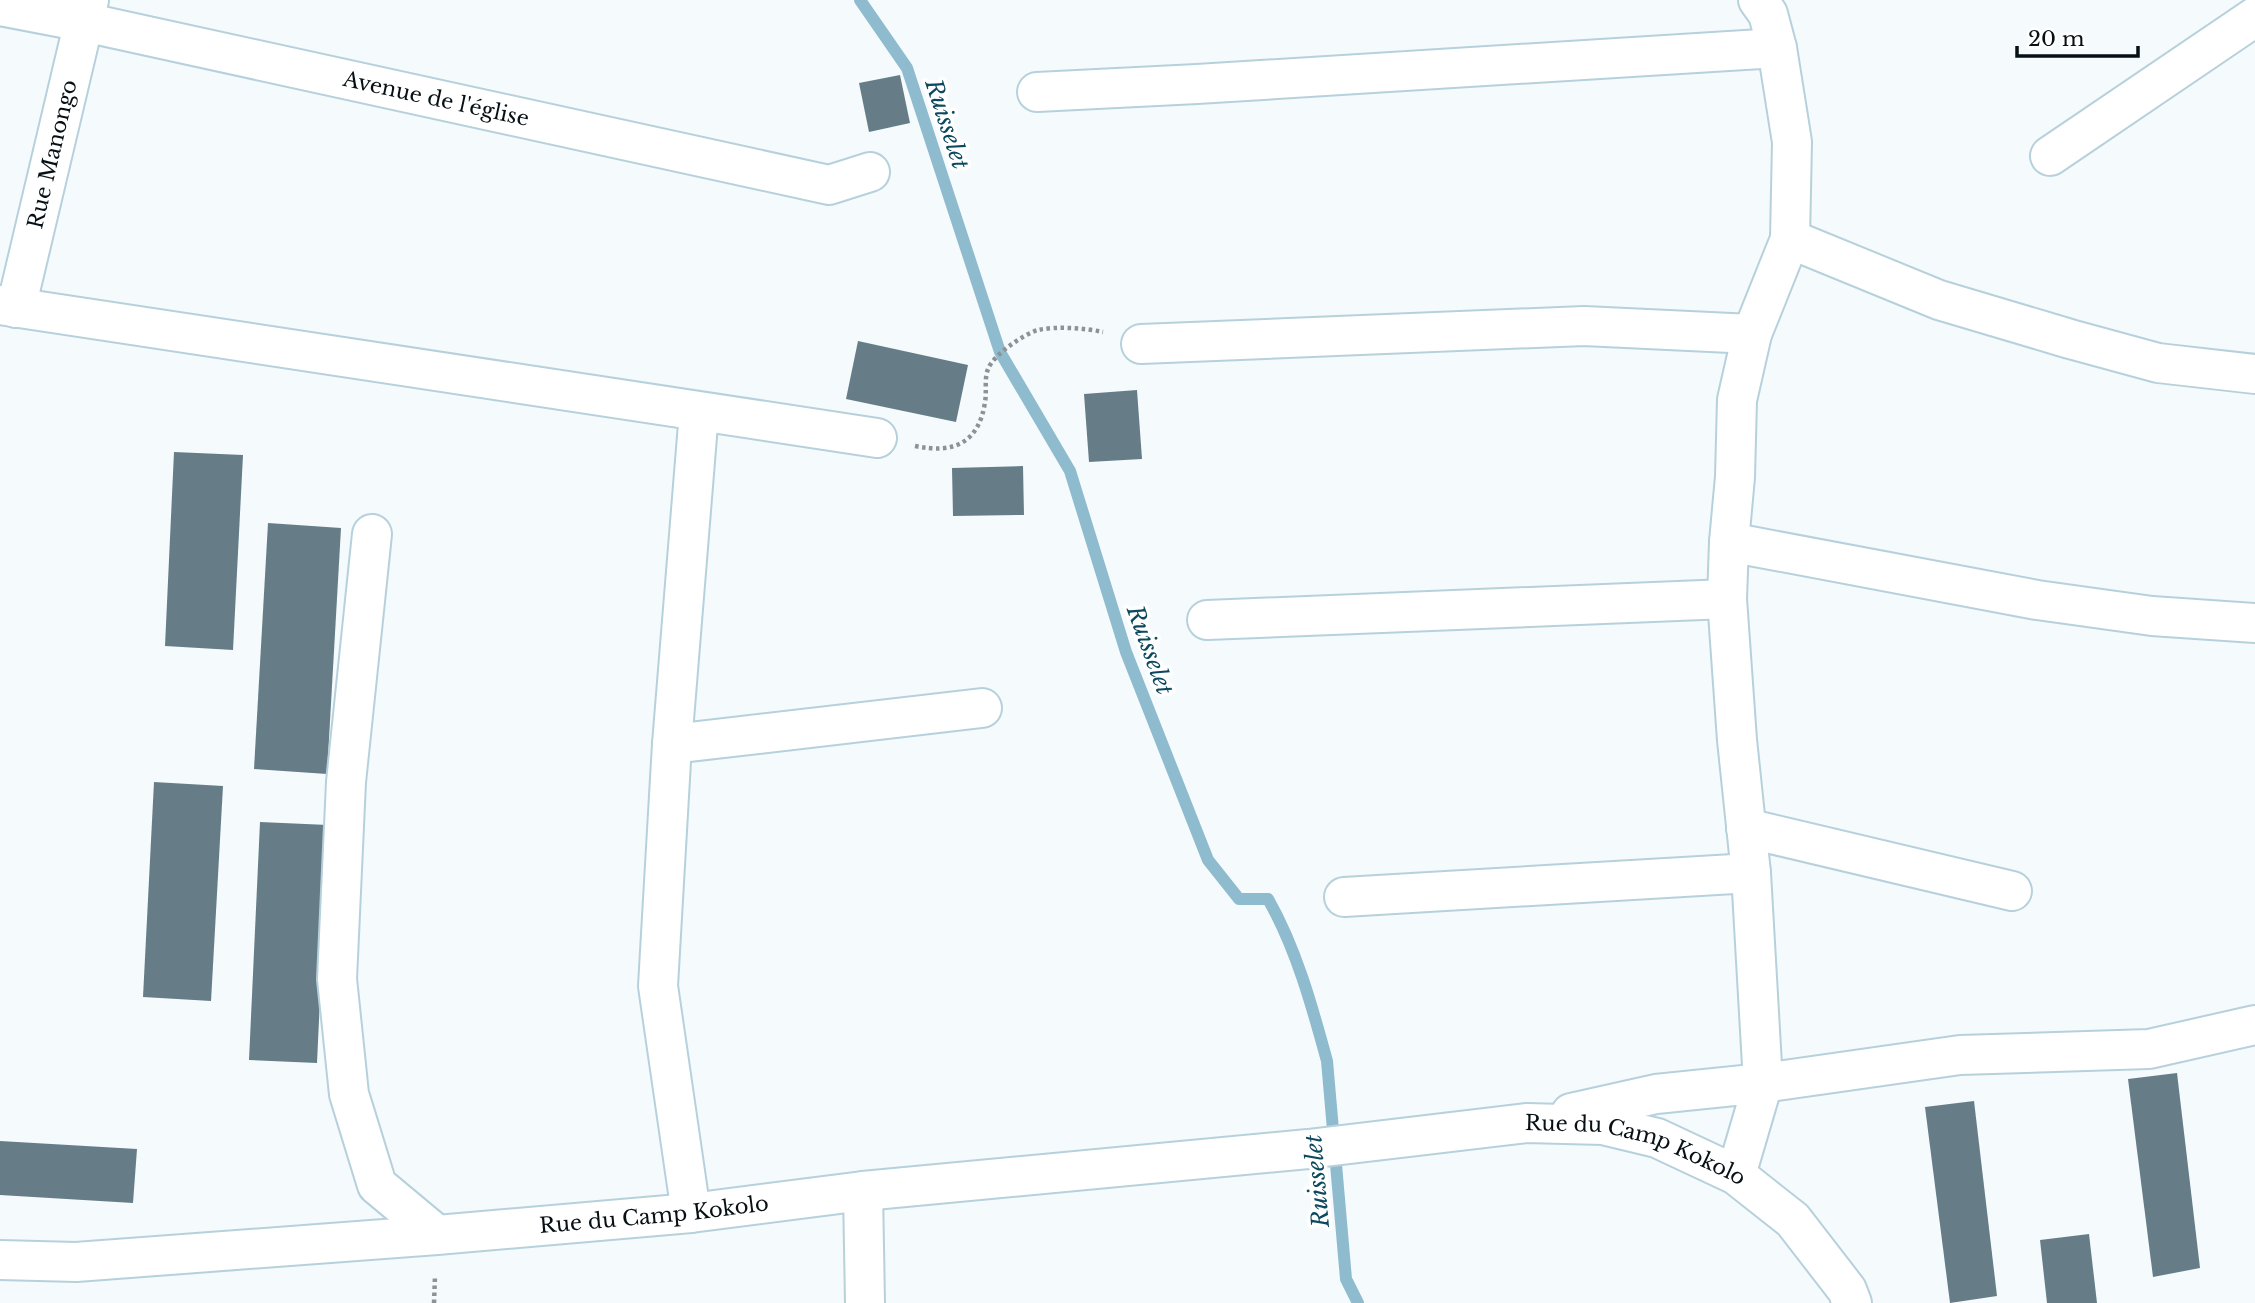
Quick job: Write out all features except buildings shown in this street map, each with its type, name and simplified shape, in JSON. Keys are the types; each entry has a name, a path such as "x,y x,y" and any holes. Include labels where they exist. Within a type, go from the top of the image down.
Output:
{"street":[{"name":"Avenue de l'église","path":"0,6 87,11 829,185 870,172"},
{"name":"Rue Manongo","path":"8,306 87,11"},
{"path":"1037,92 1197,84 1774,16 1793,142 1790,239 1752,334 1737,400 1727,599 1737,740 1751,873 1763,1083 1736,1175"},
{"path":"2050,156 2255,17"},
{"path":"1790,239 1939,300 2070,339 2158,363 2255,374"},
{"path":"8,306 877,438"},
{"path":"1140,344 1584,326 1752,334"},
{"path":"691,1213 658,986 673,744 699,412"},
{"path":"372,534 346,782 337,979 349,1094 377,1185 437,1235"},
{"path":"1729,542 2037,600 2152,616 2255,623"},
{"path":"1207,620 1727,599"},
{"path":"673,744 982,708"},
{"path":"1746,828 2011,891"},
{"path":"1344,897 1751,873"},
{"path":"1526,1123 1656,1094 1763,1083 1959,1055 2149,1049 2255,1025"},
{"name":"Rue du Camp Kokolo","path":"0,1260 76,1262 691,1213 863,1191 1308,1149 1526,1123 1603,1125 1657,1138 1736,1175 1793,1220 1847,1290 1852,1303"},
{"path":"863,1191 865,1303"}],"path":[{"path":"877,438 925,448 953,447 971,437 980,422 985,401 987,370 1000,352 1037,330 1100,331 1140,344"}],"waterway":[{"name":"Ruisselet","path":"860,0 907,68 1000,352 1070,471 1126,652 1208,860 1239,899 1268,899 1295,957 1327,1061 1346,1279 1358,1303"}]}
